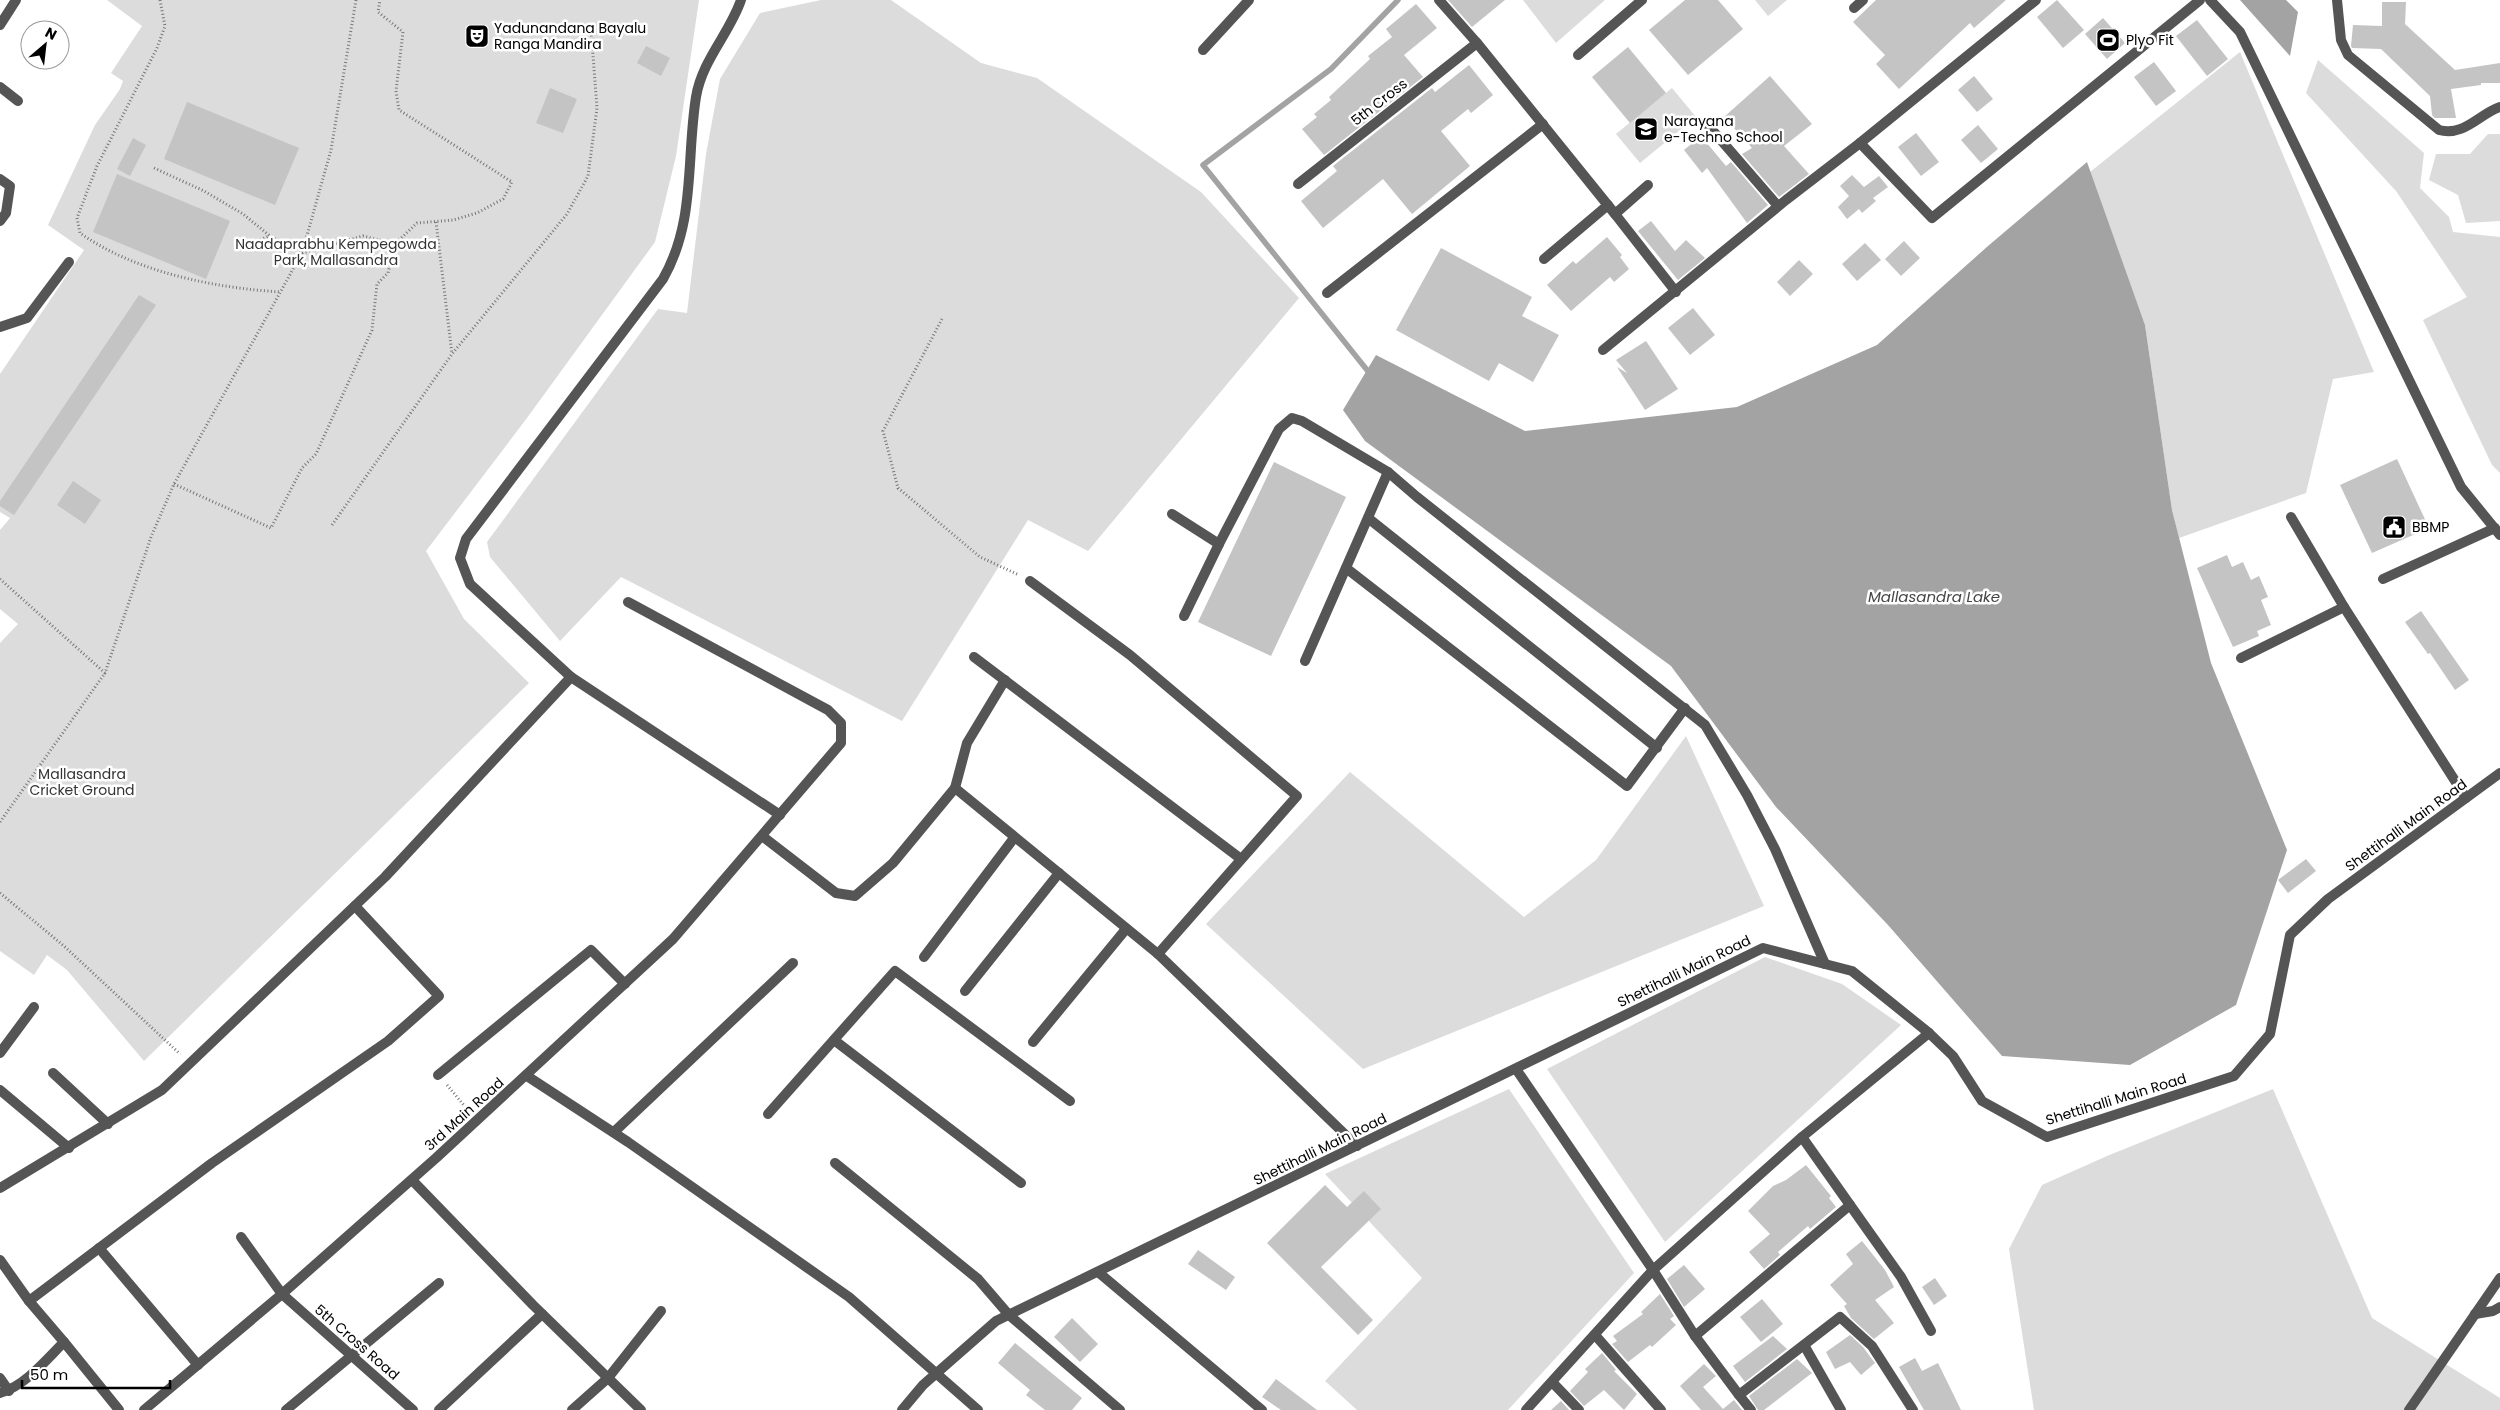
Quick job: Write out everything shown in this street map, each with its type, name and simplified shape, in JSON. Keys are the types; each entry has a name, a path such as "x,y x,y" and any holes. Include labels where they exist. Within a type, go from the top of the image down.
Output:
{"street":[{"path":"0,25 16,0"},
{"path":"741,0 702,74 696,97 690,184 675,257 663,279 466,539 460,558 470,584 571,677 780,815"},
{"path":"1203,50 1249,0"},
{"path":"1439,0 1477,42 1676,292"},
{"path":"1578,55 1642,0"},
{"path":"1854,8 1863,0"},
{"path":"1603,350 1676,292 1778,206 1860,143 2036,0"},
{"path":"1860,143 1932,218 2200,0"},
{"path":"2210,0 2240,32 2461,487 2497,532 2383,579"},
{"path":"2337,0 2341,40 2348,55 2439,130 2449,133 2463,129 2491,110 2500,107"},
{"name":"5th Cross","path":"1298,184 1477,42"},
{"path":"0,87 18,101"},
{"path":"1327,293 1543,124"},
{"path":"1707,124 1778,206"},
{"path":"0,178 10,186 6,213 0,221"},
{"path":"1615,214 1648,185"},
{"path":"1544,259 1608,205"},
{"path":"0,327 27,318 69,262"},
{"path":"1184,616 1279,429 1292,418 1302,421 1388,472 1705,725 1775,849 1826,964"},
{"path":"1305,662 1388,472"},
{"path":"1172,514 1219,544"},
{"path":"2291,517 2344,607 2466,798"},
{"path":"1368,518 1657,748"},
{"path":"1346,568 1627,786 1685,708"},
{"path":"1030,581 1130,655 1297,796 1158,954"},
{"name":"3rd Main Road","path":"144,1410 282,1294 412,1180 674,940 841,743 841,723 828,710 628,602"},
{"path":"2241,658 2344,607"},
{"path":"974,657 1241,859"},
{"path":"0,1188 162,1090 355,906 421,840 571,677"},
{"path":"762,836 836,893 855,896 893,863 955,788 967,743 1005,680"},
{"name":"Shettihalli Main Road","path":"902,1410 923,1385 996,1321 1763,948 1852,971 1929,1033 1953,1056 1982,1101 2047,1137 2234,1076 2270,1034 2290,935 2328,899 2500,773"},
{"path":"955,788 1158,954 1357,1146"},
{"path":"924,957 1014,838"},
{"path":"965,991 1059,873"},
{"path":"29,1301 212,1163 388,1041 440,996 355,906"},
{"path":"1033,1042 1126,929"},
{"path":"438,1075 591,950 625,984"},
{"path":"614,1132 793,963"},
{"path":"768,1114 895,971 1070,1101"},
{"path":"0,1053 34,1007"},
{"path":"1526,1410 1553,1383 1653,1270 1802,1137 1929,1033"},
{"path":"834,1040 1021,1183"},
{"path":"1516,1068 1653,1270 1695,1336 1750,1410"},
{"path":"53,1073 108,1124"},
{"path":"527,1076 614,1132 849,1297 937,1372 978,1410"},
{"path":"0,1090 69,1148"},
{"path":"1802,1137 1901,1277 1931,1331"},
{"path":"835,1163 978,1279 1008,1315 1120,1410"},
{"path":"412,1180 542,1314 641,1410"},
{"path":"1695,1336 1850,1205"},
{"name":"5th Cross Road","path":"241,1237 282,1294 413,1410"},
{"path":"98,1248 198,1365"},
{"path":"0,1260 29,1301 119,1410"},
{"path":"1098,1272 1262,1410"},
{"path":"2409,1410 2500,1278"},
{"path":"286,1410 439,1283"},
{"path":"2475,1314 2500,1307"},
{"path":"572,1410 608,1378 661,1311"},
{"path":"439,1410 542,1314"},
{"path":"1739,1395 1840,1317 1872,1346 1913,1410"},
{"path":"1595,1335 1661,1410"},
{"path":"0,1378 4,1392 30,1375 64,1342"},
{"path":"1804,1344 1841,1410"},
{"path":"1553,1383 1578,1410"}],"path":[{"path":"160,0 165,26 160,41 97,166 77,218 80,233 96,244 123,257 178,276 215,286 281,292"},
{"path":"0,822 105,673 151,537 174,484 302,253 331,150 356,0"},
{"path":"174,484 271,528 302,468 316,454 372,330 376,284 388,273 395,244 417,223 454,220 477,213 503,199 512,182 399,110 396,92 403,32 378,12 380,0"},
{"path":"332,525 452,354 567,214 588,176 597,108 591,29"},
{"path":"154,168 204,191 243,214 270,236 302,253 363,236 395,244"},
{"path":"436,222 452,354"},
{"path":"237,248 270,236"},
{"path":"942,319 883,431 898,488 980,557 1030,581"},
{"path":"0,580 105,673"},
{"path":"0,893 64,946 190,1063"},
{"path":"438,1075 477,1121"}],"green space":[{"name":"Naadaprabhu Kempegowda Park, Mallasandra","path":"107,0 699,0 676,156 655,242 527,418 426,551 464,619 529,683 144,1061 67,970 47,955 34,975 0,951 0,643 18,624 0,609 0,530 10,518 0,512 0,374 84,250 48,225 95,125 120,89 123,81 111,73 142,26"},
{"path":"821,0 891,0 981,63 1037,78 1201,192 1299,298 1088,551 1028,520 902,721 621,577 560,641 490,557 487,542 658,309 687,313 706,154 720,79 760,13"},
{"path":"1523,0 1605,0 1556,43"},
{"path":"1755,0 1787,0 1768,16"},
{"path":"2240,52 2374,372 2333,379 2306,493 2179,538 2172,510 2145,325 2090,172"},
{"path":"2318,60 2424,153 2420,188 2449,217 2453,232 2500,237 2500,473 2492,465 2423,320 2467,297 2396,191 2306,93"},
{"path":"1672,88 1696,117 1640,163 1616,134"},
{"path":"2488,134 2500,134 2500,221 2466,223 2458,195 2429,180 2436,154 2470,154"},
{"path":"1686,736 1764,906 1363,1069 1206,924 1350,772 1524,917 1596,860"},
{"path":"1765,957 1842,984 1901,1025 1665,1242 1547,1069"},
{"path":"1509,1089 1634,1273 1508,1410 1357,1410 1325,1381 1422,1278 1325,1174"},
{"path":"2273,1089 2372,1318 2500,1398 2500,1410 2034,1410 2009,1249 2042,1185 2107,1156"}],"water":[{"path":"2240,0 2286,0 2298,12 2290,56"},
{"name":"Mallasandra Lake","path":"2087,162 2145,325 2172,510 2211,663 2287,850 2236,1005 2130,1065 2002,1056 1888,925 1776,807 1671,666 1365,441 1343,410 1376,355 1525,431 1737,407 1877,345 1988,246"}],"building":[{"path":"1448,0 1505,0 1472,27"},
{"path":"1685,0 1718,0 1743,29 1688,75 1649,30"},
{"path":"1876,0 2006,0 1974,28 1970,23 1899,89 1876,64 1885,55 1853,22"},
{"path":"2057,0 2084,30 2063,48 2037,17"},
{"path":"2382,2 2406,2 2405,24 2455,70 2500,63 2500,83 2481,83 2481,85 2451,89 2456,118 2435,118 2432,115 2430,96 2381,49 2352,48 2351,46 2353,25 2382,26"},
{"path":"1416,4 1437,28 1404,55 1423,77 1324,155 1302,129 1317,117 1314,114 1331,100 1329,97 1370,59 1368,56 1392,37 1386,29"},
{"path":"2103,18 2125,43 2107,59 2085,34"},
{"path":"2197,20 2228,59 2207,76 2176,36"},
{"path":"646,46 670,58 661,76 637,63"},
{"path":"1628,47 1666,93 1630,123 1592,77"},
{"path":"2154,62 2176,91 2156,106 2134,77"},
{"path":"1469,65 1493,95 1471,113 1468,109 1441,131 1470,166 1412,214 1383,179 1323,228 1301,201 1337,171 1333,166 1432,88 1435,92"},
{"path":"1770,76 1812,124 1784,146 1809,174 1779,197 1742,154 1752,148 1724,117"},
{"path":"1974,76 1993,99 1977,112 1958,90"},
{"path":"550,88 577,99 563,133 536,123"},
{"path":"187,102 299,148 275,205 164,159"},
{"path":"1978,125 1998,149 1981,163 1961,140"},
{"path":"1916,133 1939,162 1921,176 1898,147"},
{"path":"1701,136 1726,166 1731,162 1768,205 1747,223 1707,168 1702,173 1684,150"},
{"path":"133,138 146,145 130,176 117,169"},
{"path":"117,174 230,221 206,279 93,232"},
{"path":"1852,175 1864,187 1879,176 1888,187 1873,198 1876,201 1862,213 1859,209 1847,219 1838,207 1849,196 1840,186"},
{"path":"1651,221 1675,251 1686,240 1705,258 1678,280 1638,231"},
{"path":"1607,237 1622,255 1620,257 1629,269 1614,282 1610,277 1571,311 1547,285 1573,261 1576,264"},
{"path":"1904,241 1920,258 1901,276 1885,259"},
{"path":"1865,243 1881,260 1857,281 1842,264"},
{"path":"1441,248 1532,297 1522,316 1559,335 1533,382 1499,363 1489,381 1396,330"},
{"path":"1799,260 1813,274 1790,296 1777,282"},
{"path":"139,295 156,305 14,515 0,506 0,501"},
{"path":"1693,308 1715,335 1690,355 1668,328"},
{"path":"1646,341 1678,389 1645,410 1617,367 1627,373 1616,360"},
{"path":"2397,459 2429,528 2372,553 2340,485"},
{"path":"1274,462 1346,497 1271,656 1198,622"},
{"path":"73,481 101,500 85,524 57,505"},
{"path":"2227,555 2232,567 2243,562 2251,580 2259,576 2268,597 2261,600 2271,625 2257,631 2259,636 2233,647 2197,568"},
{"path":"2421,611 2469,680 2455,690 2430,653 2428,654 2405,622"},
{"path":"2306,859 2316,871 2288,893 2278,880"},
{"path":"1806,1165 1831,1196 1829,1198 1836,1207 1810,1229 1808,1226 1778,1252 1780,1255 1764,1269 1749,1252 1770,1234 1748,1211 1773,1186 1786,1180"},
{"path":"1325,1185 1347,1207 1364,1191 1381,1209 1321,1267 1373,1320 1358,1335 1267,1243"},
{"path":"1862,1241 1885,1270 1894,1287 1875,1300 1894,1323 1874,1339 1851,1318 1844,1306 1847,1304 1830,1285 1853,1264 1846,1254"},
{"path":"1198,1250 1235,1277 1226,1290 1188,1264"},
{"path":"1684,1265 1705,1289 1684,1307 1667,1279"},
{"path":"1935,1278 1947,1296 1934,1305 1922,1287"},
{"path":"1660,1294 1674,1316 1670,1319 1676,1325 1652,1347 1650,1345 1628,1362 1612,1344 1617,1341 1613,1336 1643,1314 1641,1312"},
{"path":"1762,1299 1783,1324 1761,1342 1740,1317"},
{"path":"1072,1318 1098,1344 1080,1362 1054,1337"},
{"path":"1850,1335 1863,1347 1875,1363 1861,1375 1850,1362 1835,1369 1826,1352"},
{"path":"1773,1336 1787,1349 1745,1382 1733,1366"},
{"path":"1015,1343 1082,1398 1072,1410 1045,1410 1026,1395 1030,1390 998,1363"},
{"path":"1602,1353 1616,1370 1614,1371 1637,1394 1624,1410 1604,1390 1584,1406 1570,1391 1588,1372 1585,1369"},
{"path":"1915,1358 1922,1371 1938,1363 1961,1410 1924,1410 1899,1367"},
{"path":"1797,1359 1812,1373 1764,1410 1758,1410 1749,1396"},
{"path":"1704,1364 1716,1376 1703,1387 1723,1409 1734,1400 1742,1410 1701,1410 1680,1386"},
{"path":"1276,1379 1317,1410 1281,1410 1262,1397"},
{"path":"1561,1401 1569,1410 1551,1410"}],"waterway":[{"path":"1371,375 1203,165 1331,69 1398,0"}],"place":[{"name":"Yadunandana Bayalu Ranga Mandira","path":"477,36"},
{"name":"Plyo Fit","path":"2108,40"},
{"name":"Narayana e-Techno School","path":"1646,129"},
{"name":"BBMP","path":"2394,527"}],"park label":[{"name":"Mallasandra Cricket Ground","path":"82,782"}]}
